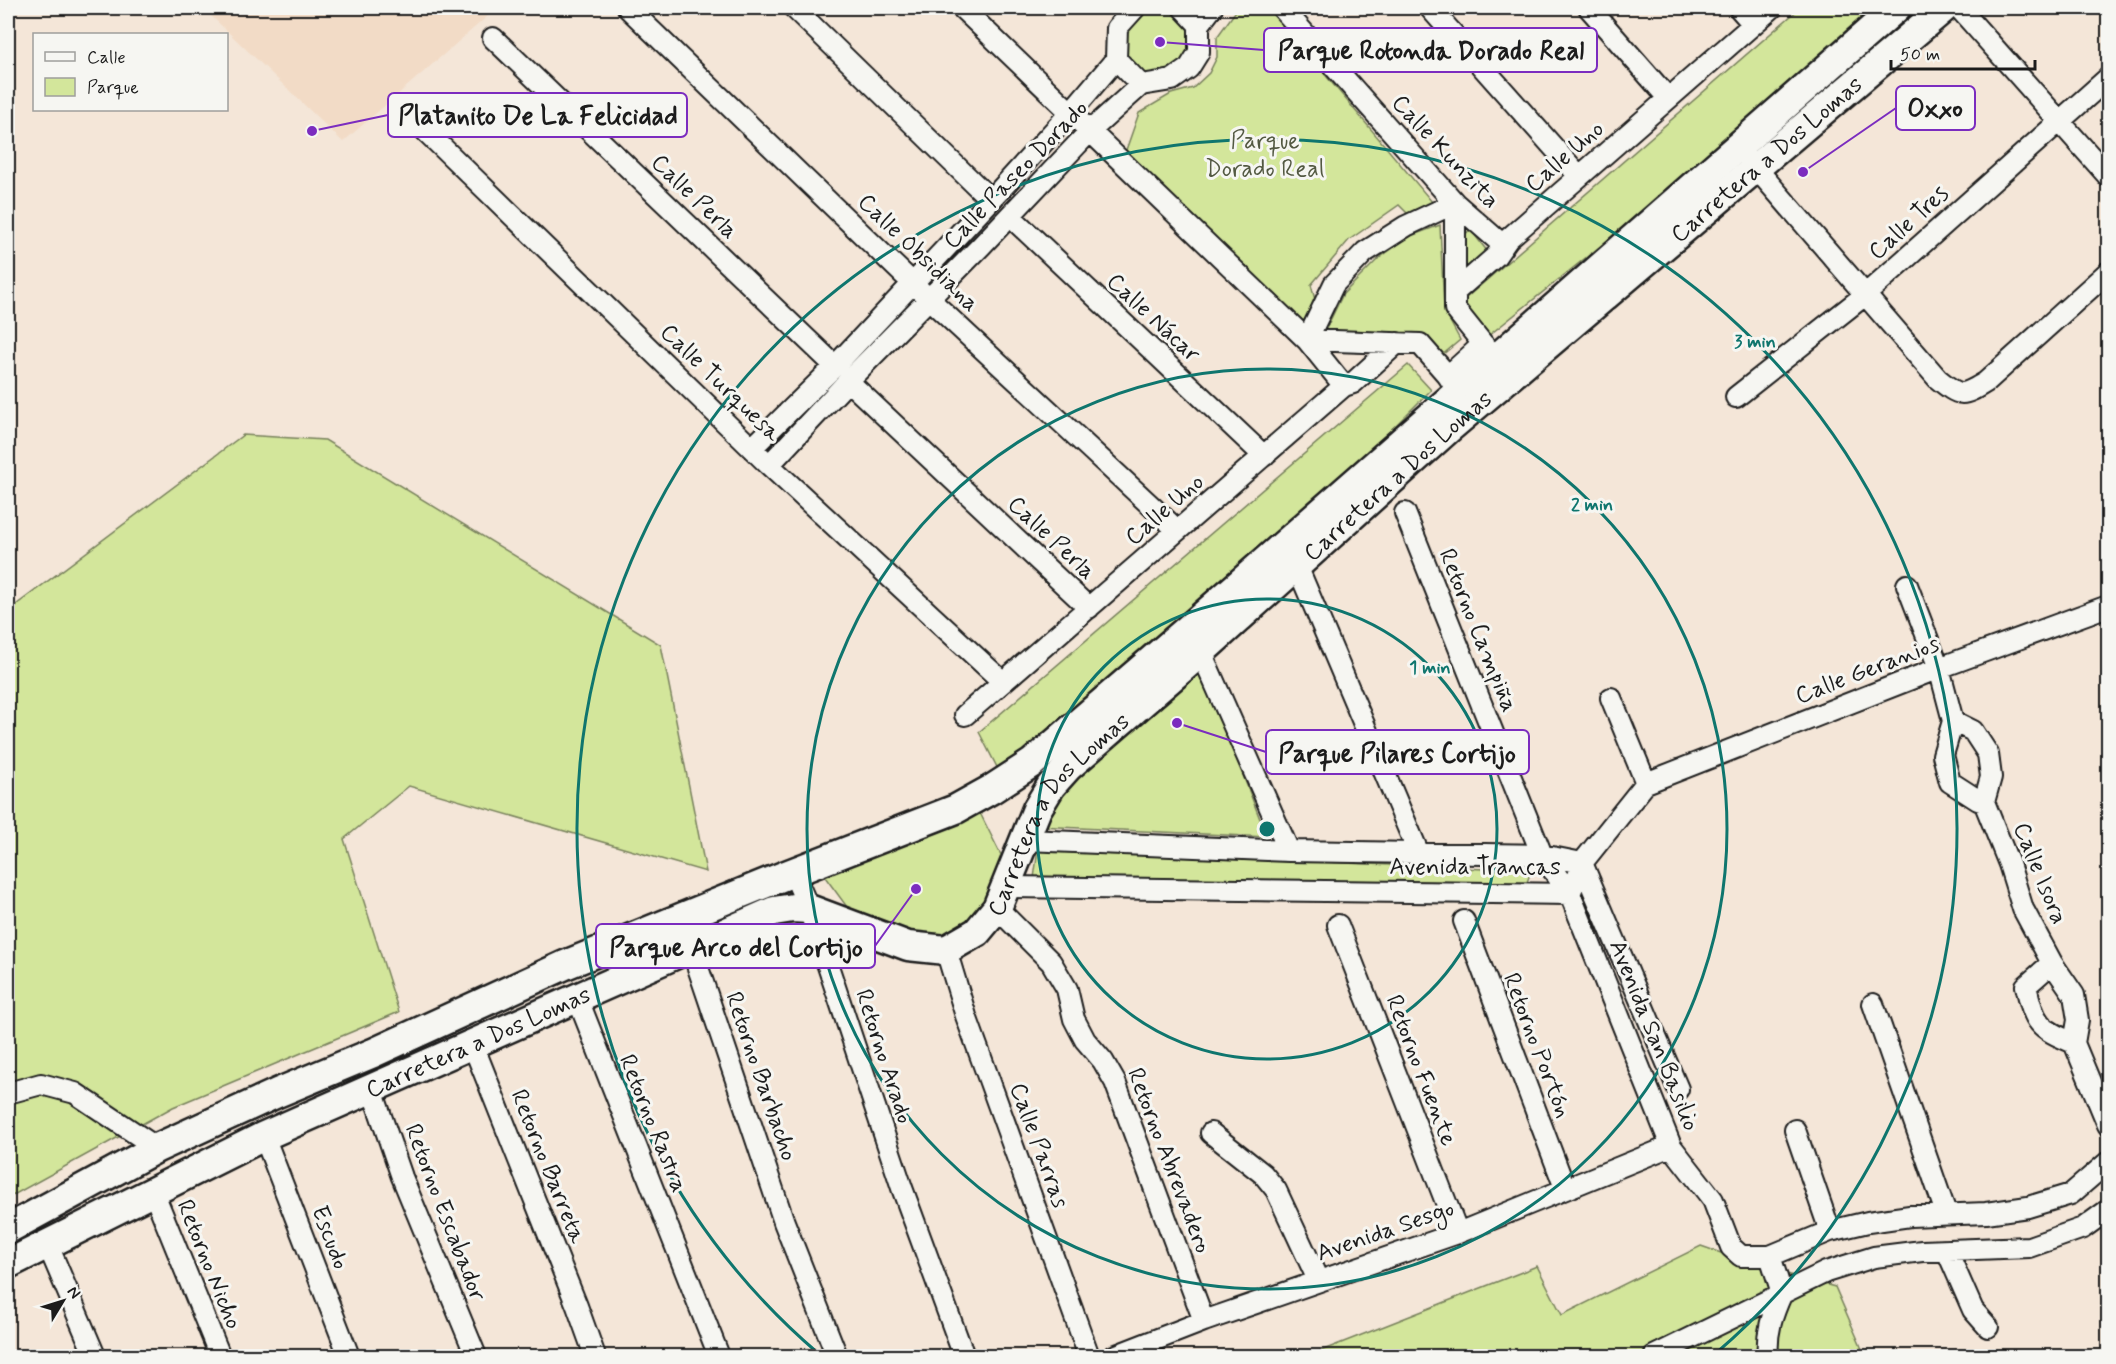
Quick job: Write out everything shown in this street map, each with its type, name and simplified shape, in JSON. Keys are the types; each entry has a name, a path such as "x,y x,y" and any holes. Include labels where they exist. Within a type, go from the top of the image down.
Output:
{"main road":[{"name":"Carretera a Dos Lomas","path":"8,1229 157,1148 277,1092 373,1053 565,966 793,872 956,809 1032,763 1190,628 1393,464 1746,157 1896,8"},
{"name":"Carretera a Dos Lomas","path":"8,1264 264,1136 774,910 809,909 908,946 945,950 977,932 1002,898 1037,809 1051,786 1068,767 1202,652 1297,566 1393,464 1453,384 1490,350 1944,8"}],"street":[{"name":"Calle Obsidiana","path":"628,8 928,298 1177,530"},
{"path":"794,8 991,200"},
{"path":"962,8 1307,340 1344,386"},
{"path":"1135,8 1117,28 1116,59 1141,85 1172,80 1189,68 1198,52 1199,25 1212,8"},
{"path":"1183,8 1199,25"},
{"name":"Calle Kunzita","path":"1282,8 1455,203 1503,245"},
{"path":"1430,8 1579,176"},
{"path":"1589,8 1668,98"},
{"path":"1739,8 1753,24"},
{"name":"Calle Uno","path":"1455,292 1579,176 1772,8"},
{"path":"1959,8 2109,176"},
{"name":"Calle Perla","path":"494,38 1089,608"},
{"name":"Calle Paseo Dorado","path":"769,465 914,283 1071,112 1116,59"},
{"name":"Calle Tres","path":"1736,397 1865,295 2109,78"},
{"name":"Calle Paseo Dorado","path":"752,448 928,298 1090,131 1141,85"},
{"name":"Calle Turquesa","path":"407,113 769,465 1003,682"},
{"path":"1746,157 1938,379 1955,393 1969,393 1986,382 2109,272"},
{"path":"1307,340 1334,284 1365,252 1406,226 1455,203 1455,309 1490,350"},
{"name":"Calle Nácar","path":"1010,216 1264,456"},
{"path":"1307,340 1420,344 1453,384"},
{"name":"Calle Uno","path":"965,715 1344,386 1353,383 1397,343"},
{"name":"Retorno Campiña","path":"1405,513 1542,855 1570,894"},
{"path":"1297,566 1419,854"},
{"path":"1906,585 1939,668 1953,721"},
{"name":"Calle Geranios","path":"1646,783 1939,668 2109,606"},
{"path":"1202,652 1288,851"},
{"path":"1611,698 1646,783 1582,863 1678,1089"},
{"name":"Calle Isora","path":"1984,802 1950,782 1943,755 1953,721 1973,731 1988,754 1991,777 1984,802 2009,864 2023,909 2052,963 2074,994 2078,1020 2074,1043 2109,1125"},
{"name":"Avenida Trancas","path":"1002,898 1570,894 1582,863 1542,855 1288,851 1026,840"},
{"name":"Retorno Arado","path":"793,872 809,909 902,1188 964,1356"},
{"name":"Avenida San Basilio","path":"1570,894 1671,1146 1713,1200 1731,1247 1741,1256 1770,1256"},
{"name":"Retorno Abrevadero","path":"1002,898 1051,962 1067,989 1074,1019 1085,1040 1103,1061 1115,1082 1204,1321"},
{"name":"Retorno Portón","path":"1464,921 1565,1188"},
{"name":"Retorno Fuente","path":"1338,925 1458,1233"},
{"name":"Retorno Barbacho","path":"691,947 784,1222 837,1356"},
{"name":"Calle Parras","path":"945,950 966,1016 1089,1356"},
{"name":"Calle Isora","path":"2052,963 2026,986 2032,1013 2047,1032 2074,1043"},
{"name":"Retorno Rastra","path":"577,997 719,1356"},
{"path":"1873,1004 1946,1213"},
{"name":"Retorno Barreta","path":"473,1045 595,1356"},
{"path":"8,1093 41,1084 75,1093 157,1148"},
{"name":"Retorno Escabador","path":"371,1087 402,1177 475,1356"},
{"path":"1795,1130 1830,1231"},
{"path":"1211,1133 1263,1174 1276,1190 1318,1280"},
{"name":"Escudo","path":"264,1136 349,1356"},
{"name":"Avenida Sesgo","path":"1114,1356 1318,1280 1458,1233 1671,1146"},
{"path":"1768,1356 1766,1339 1772,1316 1782,1293 1770,1256 1830,1231 1868,1222 2028,1207 2072,1194 2109,1162"},
{"name":"Retorno Nicho","path":"153,1191 219,1356"},
{"path":"1654,1356 1826,1272 1874,1257 1922,1251 2029,1247 2083,1228 2109,1210"},
{"path":"47,1243 95,1356"},
{"path":"1947,1251 1973,1310 1988,1327"}],"shaded area":[{"path":"203,8 497,8 343,142"}],"green space":[{"path":"1150,8 1178,8 1198,34 1190,52 1179,63 1146,77 1120,53 1130,26"},
{"name":"Parque Dorado Real","path":"1238,8 1269,8 1433,203 1412,218 1399,205 1349,240 1311,285 1317,307 1300,325 1126,150 1139,113 1171,94 1193,88 1209,73 1217,57 1217,37"},
{"path":"1800,8 1883,8 1653,204 1488,336 1465,311 1466,298"},
{"path":"1440,225 1444,310 1460,340 1441,356 1324,333 1343,294 1378,259 1408,237"},
{"path":"1470,229 1491,256 1469,279 1463,266 1460,248"},
{"path":"914,292 923,299 769,456 759,450"},
{"path":"1408,365 1431,390 1350,471 1001,775 979,732"},
{"path":"243,435 325,440 661,645 706,872 409,786 344,839 399,1012 173,1107 8,1198 8,608 9,610"},
{"path":"1200,665 1267,837 1038,826 1065,780"},
{"path":"977,807 1005,863 992,915 950,942 906,934 847,907 820,870"},
{"path":"1038,850 1531,871 1525,888 1034,878"},
{"path":"1701,1246 1764,1268 1835,1287 1865,1356 1308,1356 1537,1266 1562,1315"}],"place":[{"name":"Parque Rotonda Dorado Real","path":"1160,42"},
{"name":"Platanito De La Felicidad","path":"312,131"},
{"name":"Oxxo","path":"1803,172"},
{"name":"Parque Pilares Cortijo","path":"1177,723"},
{"name":"Parque Arco del Cortijo","path":"916,889"}]}
